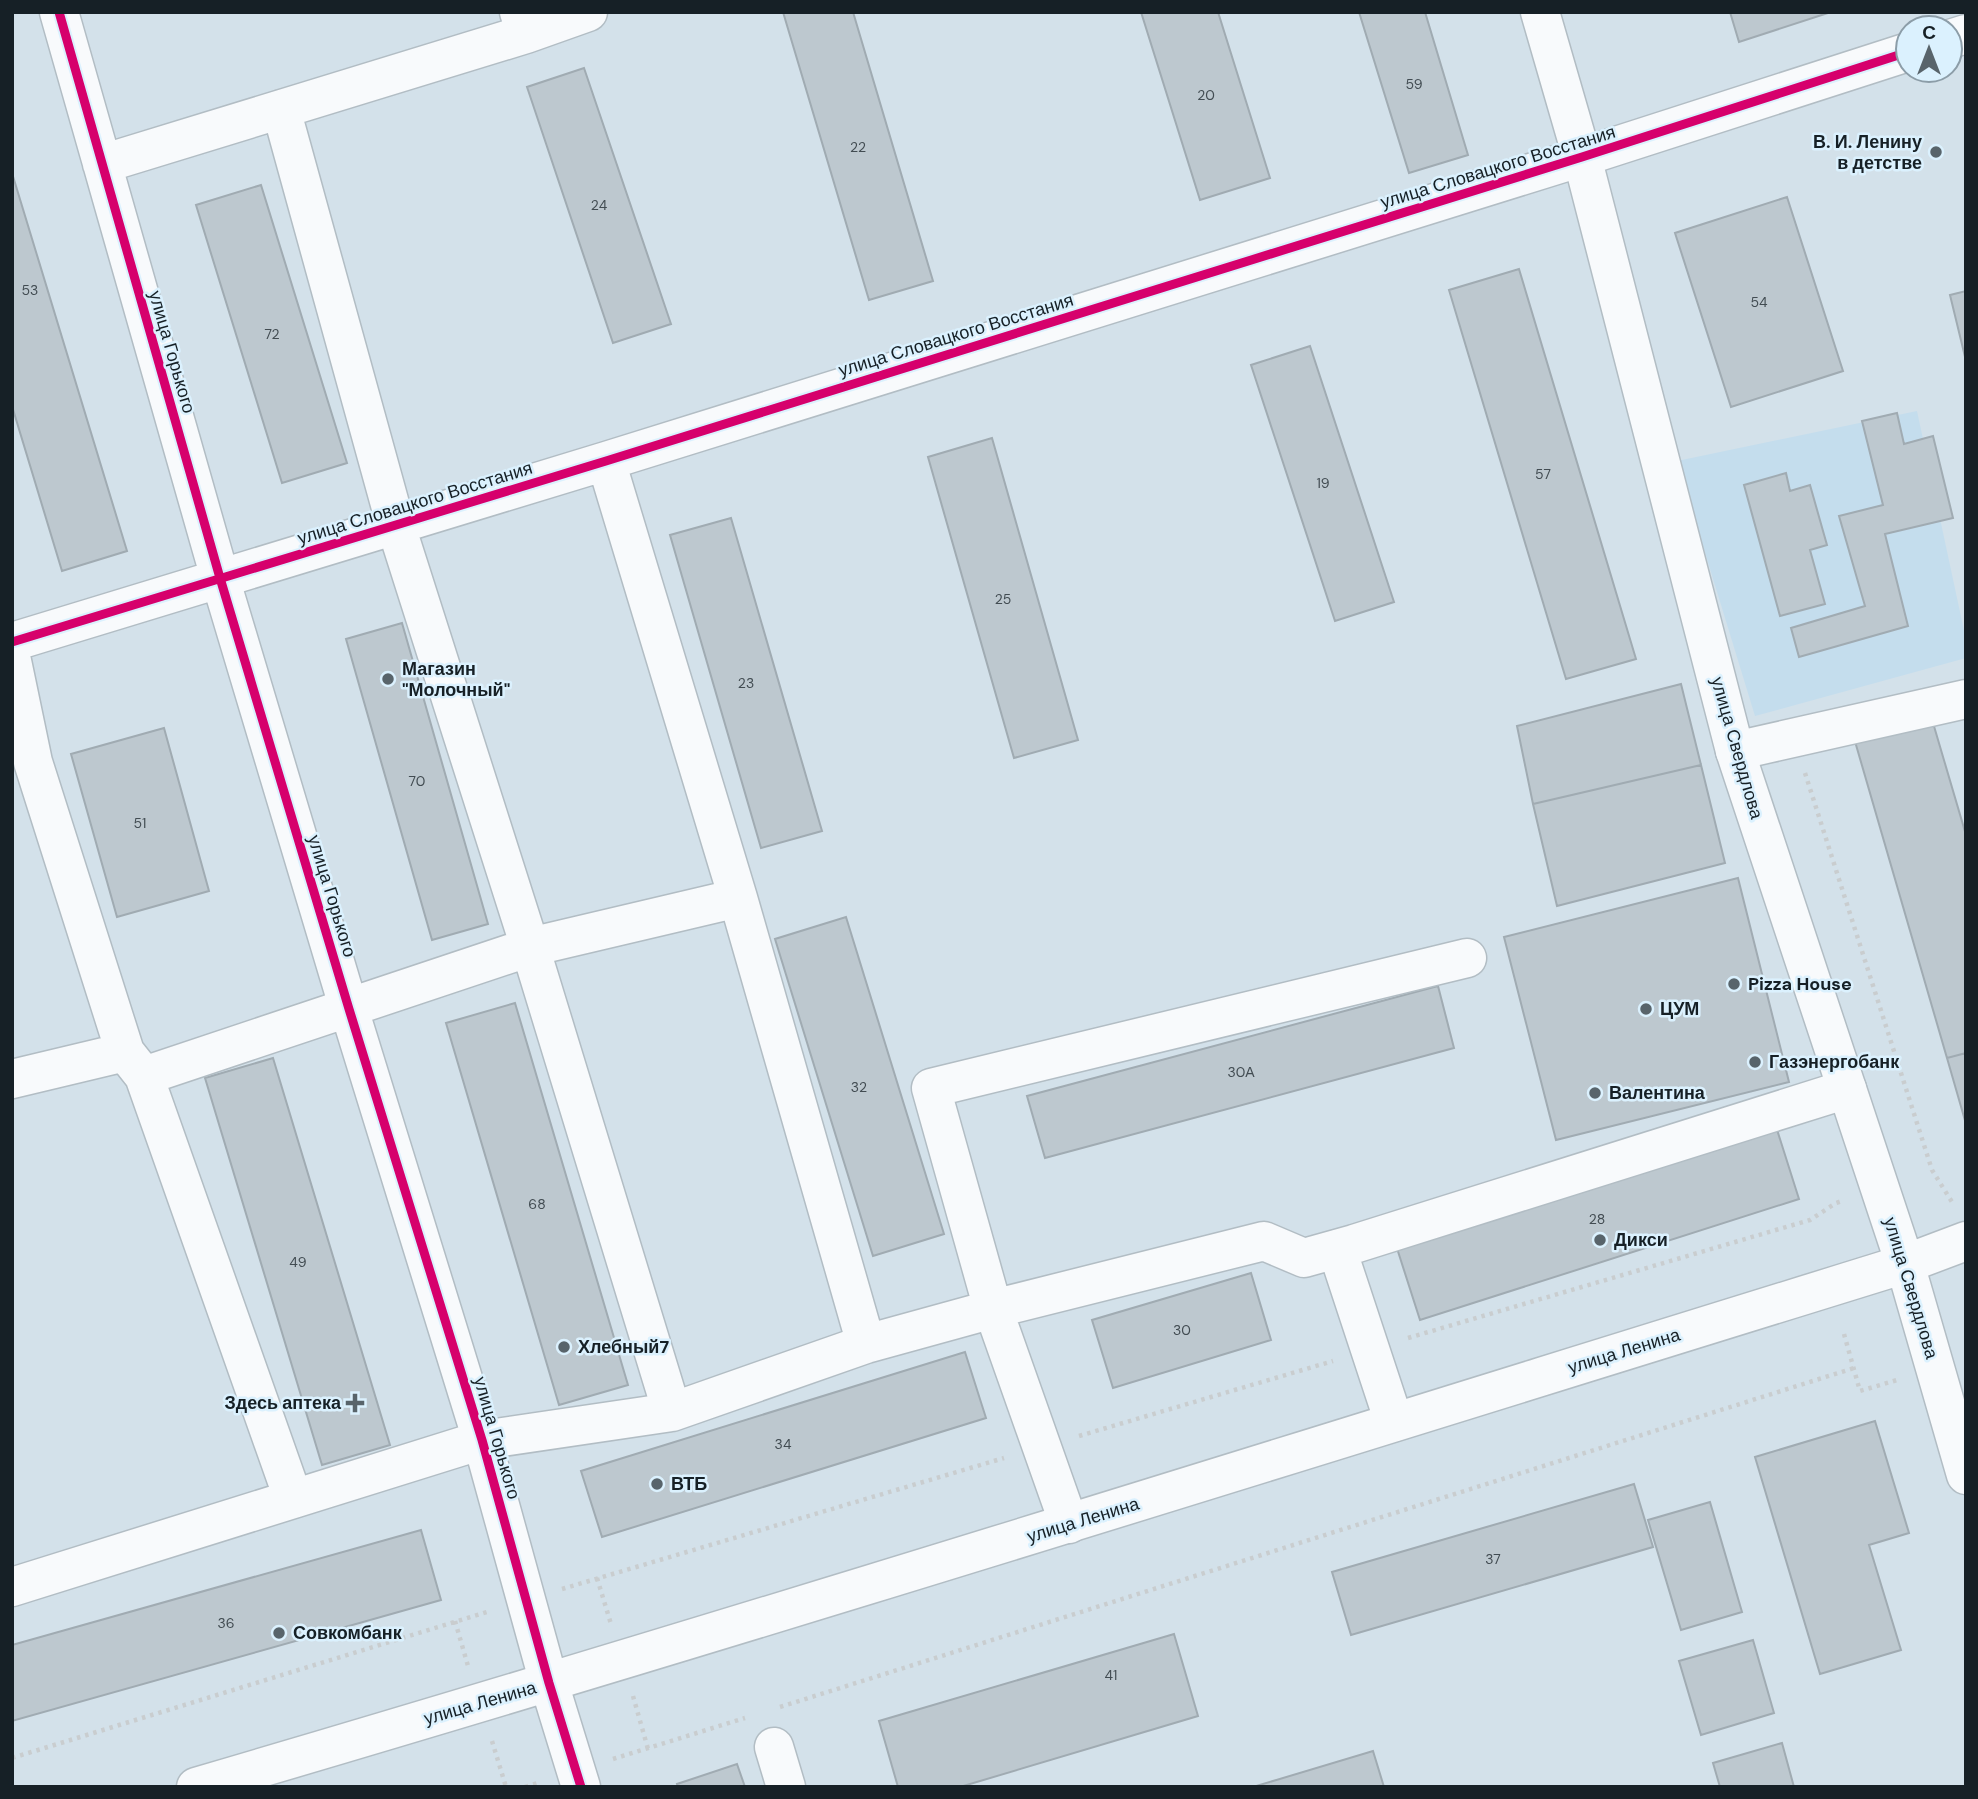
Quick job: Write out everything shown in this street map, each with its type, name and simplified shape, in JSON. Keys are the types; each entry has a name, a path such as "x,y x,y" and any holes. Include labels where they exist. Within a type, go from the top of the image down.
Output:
{"street":[{"name":"улица Горького","path":"59,12 220,578 482,1440 549,1683 581,1787"},
{"path":"103,164 281,109 522,23 588,12"},
{"name":"улица Свердлова","path":"1540,12 1582,157 1735,751 1905,1264 1966,1475"},
{"name":"улица Словацкого Восстания","path":"12,642 606,461 1582,157 1894,57"},
{"path":"281,109 396,526 530,947 672,1412"},
{"path":"606,461 738,898 866,1344"},
{"path":"12,661 33,762 134,1064 293,1498"},
{"path":"1735,751 1966,699"},
{"path":"12,1080 134,1064 349,1009 530,947 738,898"},
{"path":"1069,1524 993,1308 931,1088 1467,958"},
{"path":"12,1587 482,1440 672,1412 866,1344 993,1308 1264,1241 1304,1258 1847,1090"},
{"name":"улица Ленина","path":"196,1787 549,1683 1069,1524 1905,1264 1966,1241"},
{"path":"1336,1249 1394,1422"},
{"path":"765,1724 786,1787"}],"path":[{"path":"1793,738 1932,1170 1952,1202"},
{"path":"562,1589 1810,1220 1845,1200"},
{"path":"1844,1334 1860,1391 1905,1377"},
{"path":"608,1760 765,1724 1854,1368"},
{"path":"597,1578 607,1612"},
{"path":"12,1758 492,1610"},
{"path":"454,1622 466,1658"},
{"path":"631,1691 648,1749"},
{"path":"490,1737 506,1787"},
{"path":"525,1787 542,1782"}],"shaded area":[{"path":"1917,411 1966,640 1966,658 1755,716 1677,461"}],"building":[{"path":"783,12 853,12 933,281 869,300"},
{"path":"1141,12 1218,12 1270,178 1200,200"},
{"path":"1359,12 1425,12 1468,155 1409,173"},
{"path":"1730,12 1831,12 1739,42"},
{"path":"584,68 671,324 613,343 527,87"},
{"path":"12,173 127,551 62,571 12,406"},
{"path":"261,185 347,463 282,483 196,205"},
{"path":"1787,197 1843,371 1731,407 1675,233"},
{"path":"1519,269 1636,659 1566,679 1449,290"},
{"path":"1966,291 1966,361 1950,295"},
{"path":"1310,346 1394,602 1335,621 1251,365"},
{"path":"1897,413 1904,444 1933,436 1953,518 1885,534 1908,626 1799,657 1791,628 1865,606 1839,516 1883,505 1862,421"},
{"path":"992,438 1078,740 1014,758 928,457"},
{"path":"1786,473 1790,491 1810,485 1827,545 1810,550 1825,604 1780,616 1744,485"},
{"path":"731,518 822,831 761,848 670,535"},
{"path":"402,623 488,924 432,940 346,639"},
{"path":"1681,684 1701,765 1533,804 1517,726"},
{"path":"1931,716 1966,835 1966,1053 1947,1058 1854,738"},
{"path":"164,728 209,891 117,917 71,754"},
{"path":"1701,765 1725,863 1557,906 1533,804"},
{"name":"ЦУМ","path":"1738,878 1789,1082 1556,1140 1504,937"},
{"path":"846,917 944,1234 873,1256 775,939"},
{"path":"1438,986 1454,1048 1045,1158 1027,1096"},
{"path":"515,1003 628,1385 559,1405 446,1023"},
{"path":"1966,1053 1966,1124 1947,1058"},
{"path":"273,1058 390,1445 322,1465 205,1078"},
{"path":"1773,1117 1799,1199 1420,1320 1394,1239"},
{"path":"1251,1273 1271,1340 1113,1388 1092,1320"},
{"path":"965,1352 986,1418 602,1537 581,1471"},
{"path":"1875,1421 1909,1533 1869,1545 1901,1650 1820,1674 1755,1457"},
{"path":"1634,1484 1653,1547 1351,1635 1332,1572"},
{"path":"1710,1502 1742,1612 1681,1630 1648,1520"},
{"path":"421,1530 441,1600 12,1721 12,1645"},
{"path":"1174,1634 1198,1716 960,1787 898,1787 879,1721"},
{"path":"1753,1640 1774,1713 1701,1735 1679,1661"},
{"path":"1782,1743 1794,1787 1720,1787 1713,1763"},
{"path":"1373,1751 1384,1787 1253,1787"},
{"path":"737,1764 745,1787 678,1787 677,1784"}],"cycle path":[{"path":"59,12 220,578 482,1440 549,1683 581,1787"},
{"path":"12,642 606,461 1582,157 1894,57"}],"place":[{"name":"В. И. Ленину в детстве","path":"1936,152"},
{"name":"Магазин \"Молочный\"","path":"388,679"},
{"name":"Pizza House","path":"1734,984"},
{"name":"ЦУМ","path":"1646,1009"},
{"name":"Газэнергобанк","path":"1755,1062"},
{"name":"Валентина","path":"1595,1093"},
{"name":"Дикси","path":"1600,1240"},
{"name":"Хлебный7","path":"564,1347"},
{"name":"Здесь аптека","path":"355,1403"},
{"name":"ВТБ","path":"657,1484"},
{"name":"Совкомбанк","path":"279,1633"}]}
